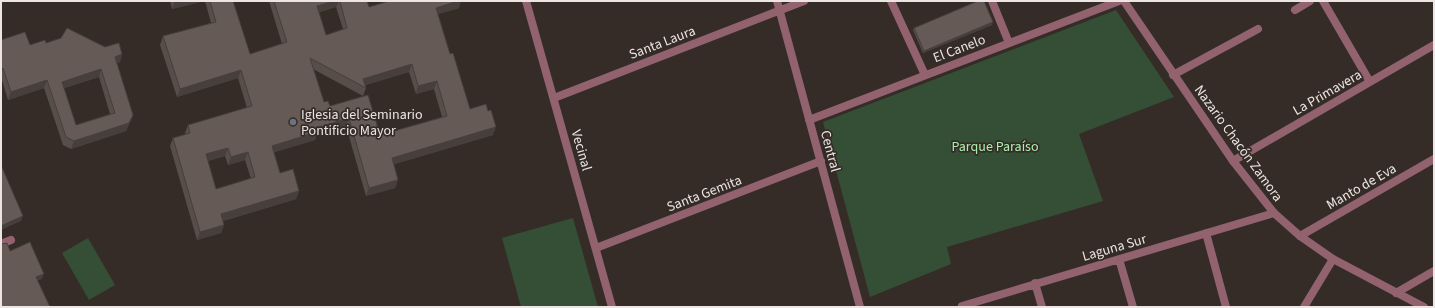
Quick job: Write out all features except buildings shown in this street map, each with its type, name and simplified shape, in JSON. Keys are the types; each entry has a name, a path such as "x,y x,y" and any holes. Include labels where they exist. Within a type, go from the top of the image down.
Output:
{"street":[{"name":"Vecinal","path":"526,1 612,307"},
{"name":"Central","path":"777,1 860,307"},
{"name":"Santa Laura","path":"554,98 804,1"},
{"path":"891,1 925,75"},
{"path":"992,1 1009,43"},
{"name":"El Canelo","path":"809,120 1119,1"},
{"name":"Nazario Chacón Zamora","path":"1124,1 1233,161 1274,213 1300,236 1333,259 1424,307"},
{"path":"1295,10 1310,1"},
{"path":"1323,1 1370,82"},
{"path":"1173,75 1258,29"},
{"name":"La Primavera","path":"1233,161 1434,45"},
{"name":"Manto de Eva","path":"1300,236 1434,159"},
{"name":"Santa Gemita","path":"596,248 821,162"},
{"name":"Laguna Sur","path":"962,306 1274,213"},
{"path":"1206,233 1226,307"},
{"path":"1,244 12,240"},
{"path":"1119,259 1133,307"},
{"path":"1304,307 1333,259"},
{"path":"1396,293 1434,271"},
{"path":"1035,284 1042,307"}],"green space":[{"name":"Parque Paraíso","path":"1116,10 1174,97 1079,134 1103,201 947,247 951,264 870,297 823,122"},
{"path":"573,218 598,307 521,307 502,238"},
{"path":"88,238 115,285 89,300 62,253"}],"place":[{"name":"Iglesia del Seminario Pontificio Mayor","path":"293,122"}]}
